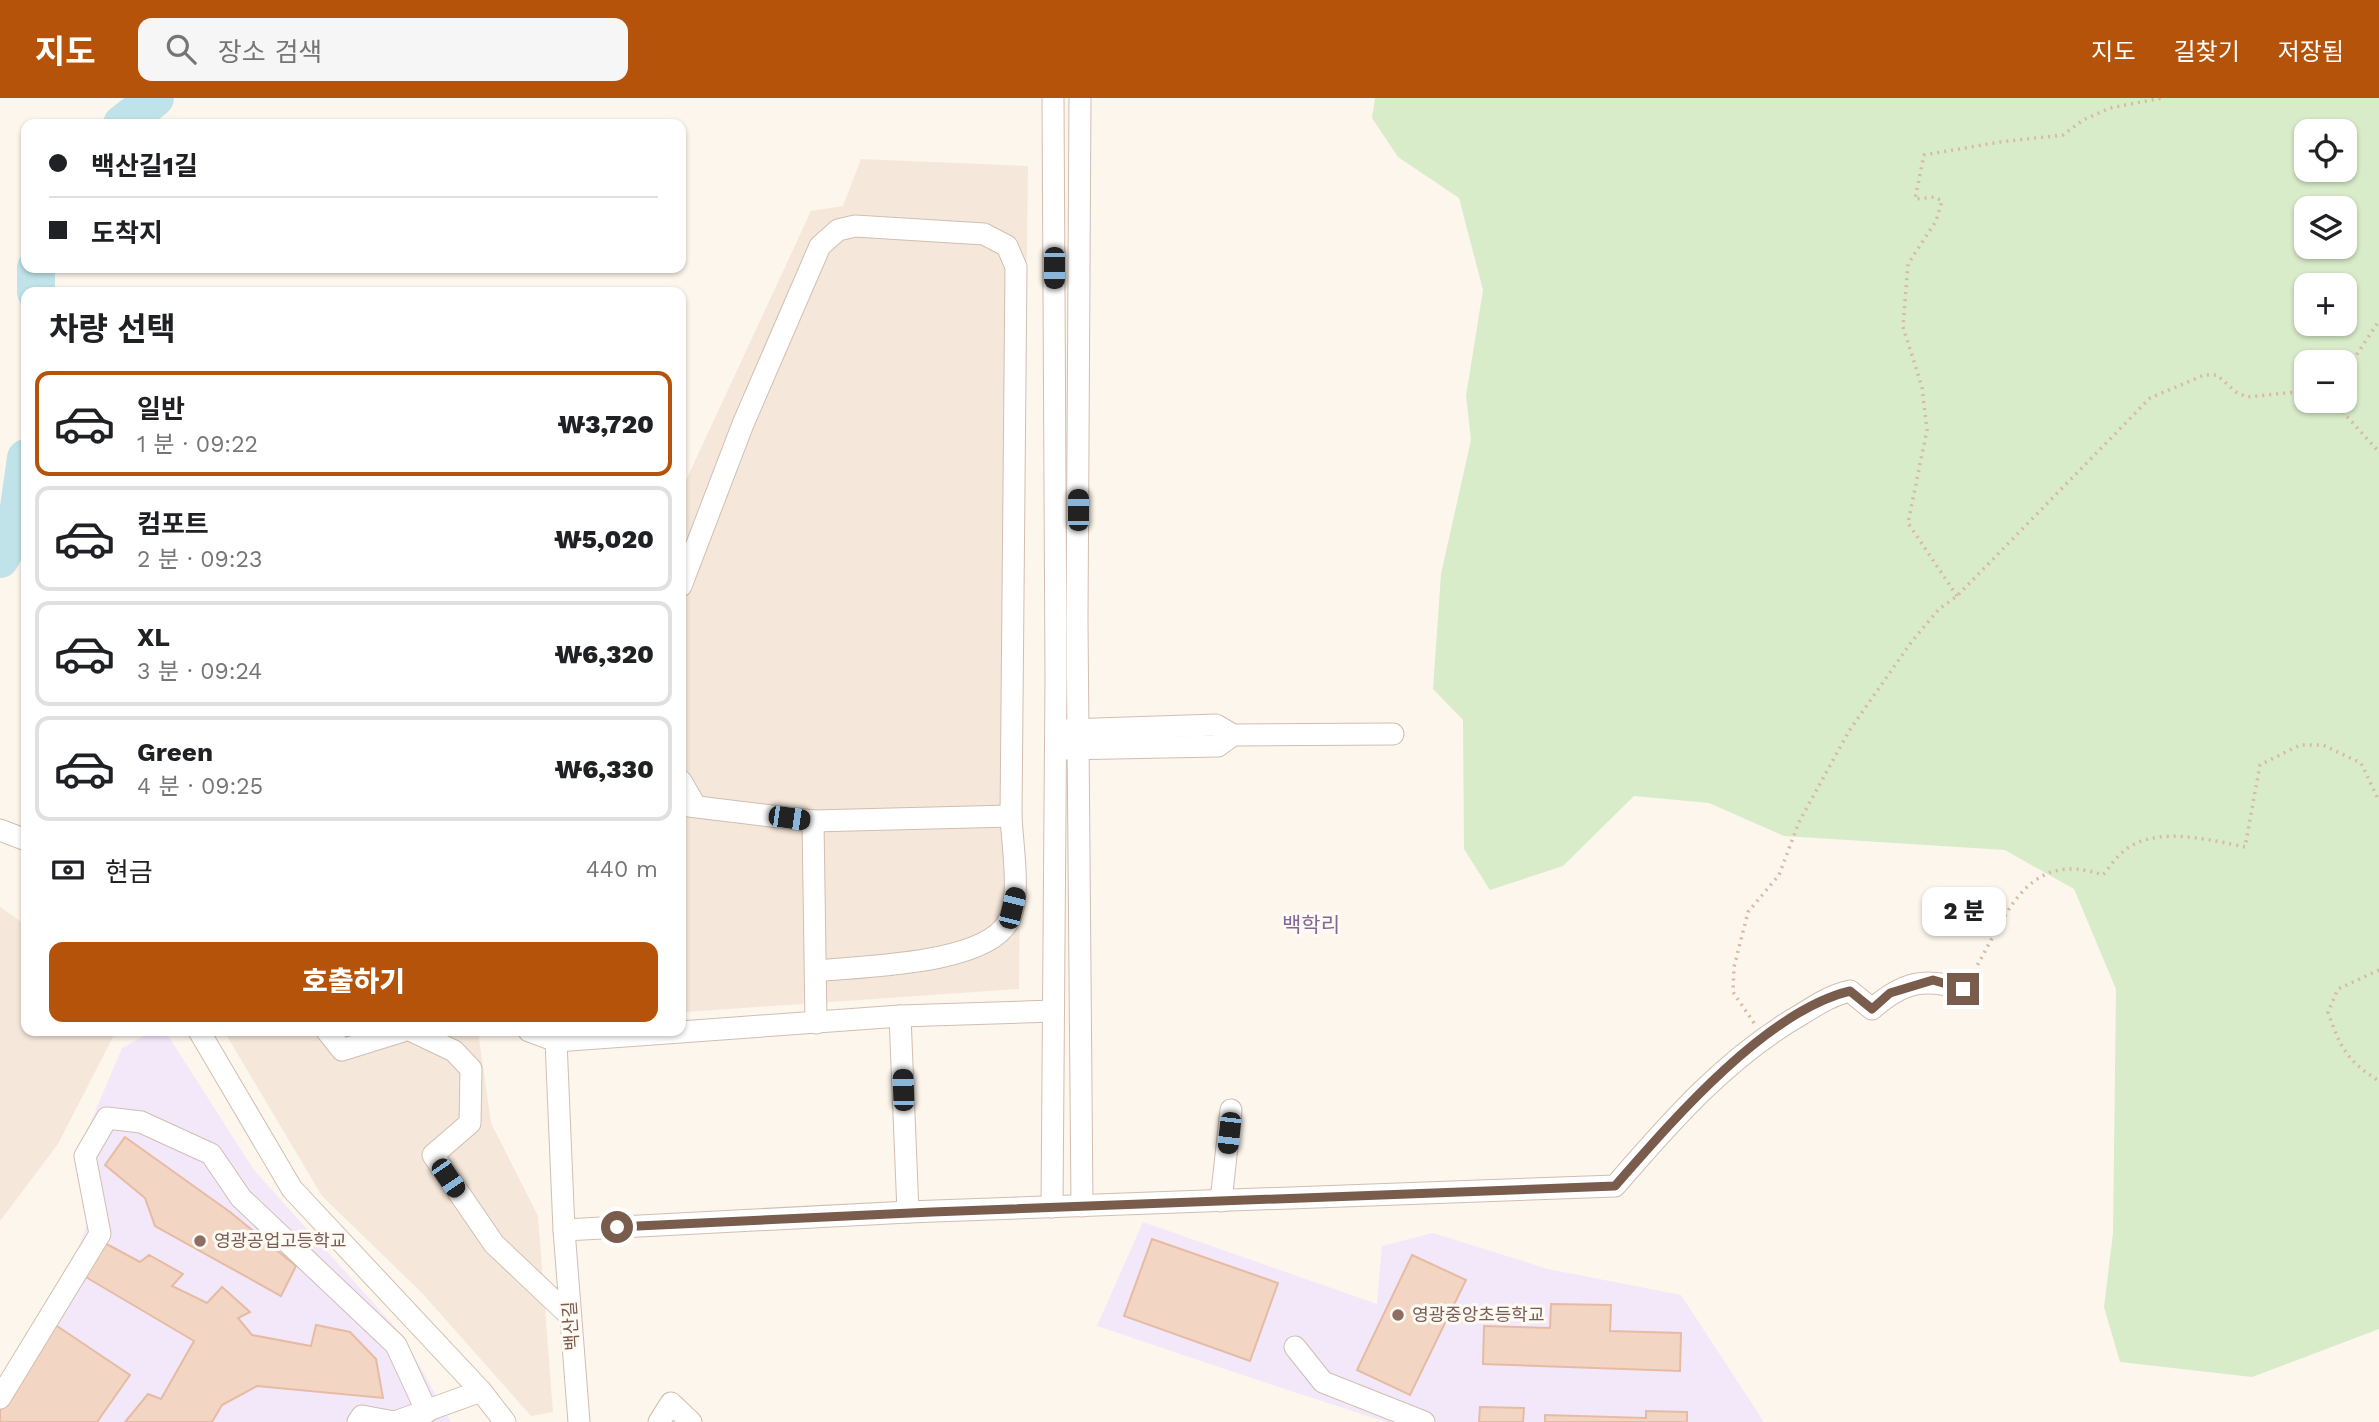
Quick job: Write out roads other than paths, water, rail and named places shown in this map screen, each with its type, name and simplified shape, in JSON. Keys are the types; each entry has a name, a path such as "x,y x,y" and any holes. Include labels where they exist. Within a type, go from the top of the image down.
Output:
{"street":[{"path":"1052,1207 1055,748 1053,98"},
{"path":"1080,98 1078,747 1082,1206"},
{"path":"686,573 743,424 820,246 838,230 855,226 984,234 1007,246 1016,267 1011,816 1015,892 1008,923 981,945 954,956 816,971"},
{"path":"1055,748 1078,747 1216,725 1233,735 1393,734"},
{"path":"1055,748 1078,747 1192,759 1203,746 1218,746 1233,735"},
{"path":"688,805 813,821 1011,816"},
{"path":"813,821 817,1023"},
{"path":"0,830 21,838"},
{"path":"564,1230 908,1213 1615,1186 1680,1111 1764,1036 1850,991 1872,1009 1890,993 1933,980 1963,989"},
{"path":"686,1032 900,1016 1053,1011"},
{"path":"900,1016 908,1213"},
{"path":"202,1036 292,1189 481,1391 505,1422"},
{"path":"331,1036 342,1050 387,1036"},
{"path":"422,1036 454,1051 471,1069 470,1123 433,1155 494,1244 569,1315"},
{"path":"542,1036 556,1041 628,1036"},
{"name":"백산길","path":"556,1041 569,1315 579,1422"},
{"path":"1221,1201 1231,1110"},
{"path":"0,1398 100,1234 85,1156 107,1118 141,1122 211,1154 242,1198 396,1345 427,1412"},
{"path":"1295,1347 1323,1382 1424,1422"},
{"path":"358,1422 362,1416 394,1422 481,1391"},
{"path":"659,1422 671,1403 691,1422"}],"waterway":[{"path":"128,119 155,98"},
{"path":"36,273 36,287"},
{"path":"0,559 16,529 21,494"}],"place":[{"name":"영광공업고등학교","path":"200,1241"},
{"name":"영광중앙초등학교","path":"1398,1315"}],"district":[{"name":"백학리","path":"1311,925"}]}
